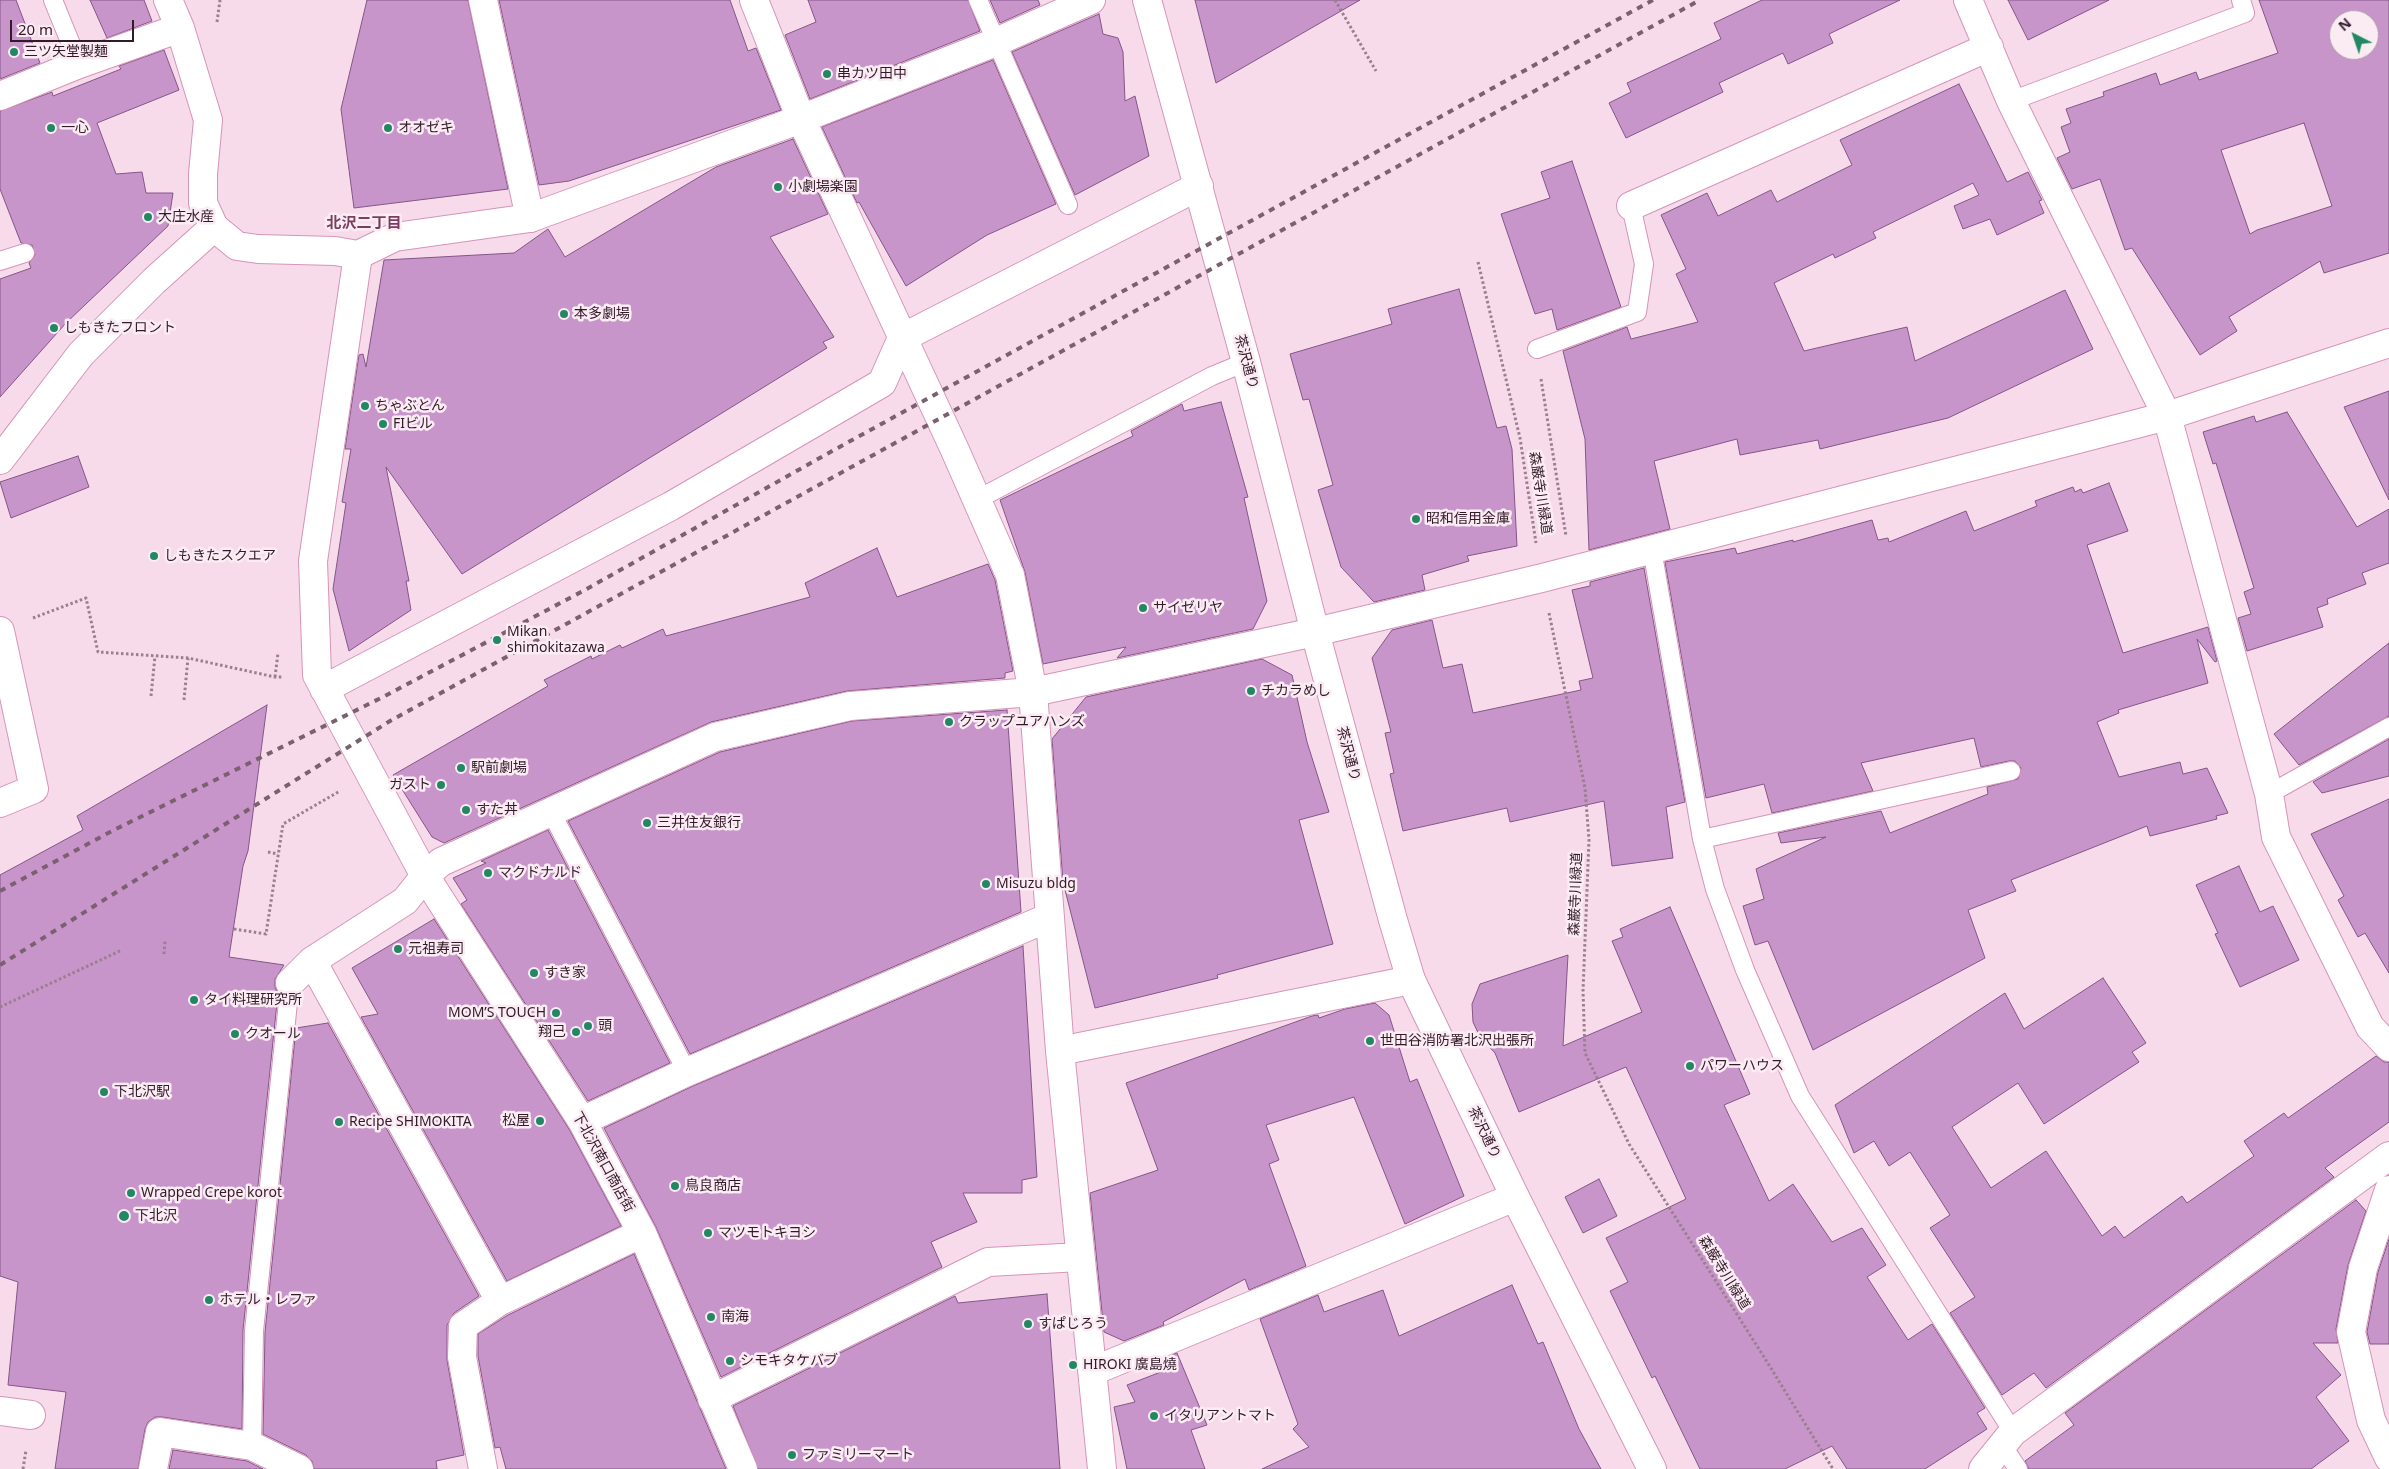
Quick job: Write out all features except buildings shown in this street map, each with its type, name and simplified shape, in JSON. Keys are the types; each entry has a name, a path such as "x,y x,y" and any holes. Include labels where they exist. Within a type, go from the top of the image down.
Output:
{"street":[{"path":"168,0 180,28 208,120 203,203 214,227 237,246 258,250 335,251 358,254 395,237 530,218 801,119 996,42 1090,0"},
{"path":"483,0 530,218"},
{"path":"754,0 801,119 978,500 1010,575 1033,692 1060,1051 1102,1469"},
{"name":"茶沢通り","path":"1147,0 1246,362 1315,632 1392,920 1411,980 1515,1197 1652,1469"},
{"path":"1968,0 2011,101 2167,416 2269,794 2276,837 2370,1027 2389,1047"},
{"path":"0,96 79,64 180,28"},
{"path":"1631,206 1989,47"},
{"path":"324,689 671,506 882,383 902,338 1199,186"},
{"path":"0,460 81,354 154,281 214,227"},
{"name":"下北沢南口商店街","path":"358,254 313,561 317,675 425,876 582,1121 642,1233 743,1469"},
{"path":"290,983 312,961 405,901 425,876 441,862 715,737 850,706 1033,692 1315,632 1542,578 2167,416 2389,343"},
{"path":"0,631 34,789 0,803"},
{"path":"582,1121 687,1072 1050,917"},
{"path":"312,961 500,1301"},
{"path":"1060,1051 1411,980"},
{"path":"1983,1469 2008,1439 2389,1156"},
{"path":"2389,1190 2363,1268 2351,1332 2371,1420 2389,1458"},
{"path":"1093,1371 1515,1197"},
{"path":"483,1469 462,1357 463,1326 500,1301 642,1233"},
{"path":"712,1399 988,1262 1080,1257"},
{"path":"0,1411 31,1416"},
{"path":"153,1469 160,1432 252,1446 298,1469"}],"lane":[{"path":"53,0 79,64"},
{"path":"978,0 1068,205"},
{"path":"2011,101 2245,13 2241,0"},
{"path":"1536,349 1637,312 1644,264 1631,206"},
{"path":"0,261 25,253"},
{"path":"978,500 1212,376 1246,362"},
{"path":"1652,549 1702,839 1715,889 1745,970 1800,1096 2008,1439 2018,1469"},
{"path":"2269,794 2389,728"},
{"path":"1702,839 2011,771"},
{"path":"552,812 687,1072"},
{"path":"252,1446 254,1331 290,983"}],"path":[{"path":"1336,0 1376,71"},
{"name":"森巌寺川緑道","path":"1478,262 1520,438 1542,578 1585,788 1589,840 1583,991 1585,1053 1629,1144 1833,1469"},
{"path":"1536,349 1567,543"},
{"path":"0,631 86,598 98,652 188,658 275,677"},
{"path":"150,696 155,656"},
{"path":"184,700 188,658"},
{"path":"234,929 266,934 283,824 370,774"},
{"path":"268,852 278,854"},
{"path":"164,954 165,942"},
{"path":"0,1007 122,950"}],"railway":[{"path":"0,891 112,831 383,697 583,591 834,450 1653,0"},
{"path":"0,965 390,721 1700,0"}],"place":[{"name":"三ツ矢堂製麺","path":"14,52"},
{"name":"串カツ田中","path":"827,74"},
{"name":"一心","path":"51,128"},
{"name":"オオゼキ","path":"388,128"},
{"name":"小劇場楽園","path":"778,187"},
{"name":"大庄水産","path":"148,217"},
{"name":"本多劇場","path":"564,314"},
{"name":"しもきたフロント","path":"54,328"},
{"name":"ちゃぶとん","path":"365,406"},
{"name":"FIビル","path":"383,424"},
{"name":"昭和信用金庫","path":"1416,519"},
{"name":"しもきたスクエア","path":"154,556"},
{"name":"サイゼリヤ","path":"1143,608"},
{"name":"Mikan shimokitazawa","path":"497,640"},
{"name":"チカラめし","path":"1251,691"},
{"name":"クラップユアハンズ","path":"949,722"},
{"name":"駅前劇場","path":"461,768"},
{"name":"ガスト","path":"441,785"},
{"name":"すた丼","path":"466,810"},
{"name":"三井住友銀行","path":"647,823"},
{"name":"マクドナルド","path":"488,873"},
{"name":"Misuzu bldg","path":"986,884"},
{"name":"元祖寿司","path":"398,949"},
{"name":"すき家","path":"534,973"},
{"name":"タイ料理研究所","path":"194,1000"},
{"name":"MOM’S TOUCH","path":"556,1013"},
{"name":"頭","path":"588,1026"},
{"name":"翔己","path":"576,1032"},
{"name":"クオール","path":"235,1034"},
{"name":"世田谷消防署北沢出張所","path":"1370,1041"},
{"name":"パワーハウス","path":"1690,1066"},
{"name":"下北沢駅","path":"104,1092"},
{"name":"松屋","path":"540,1121"},
{"name":"Recipe SHIMOKITA","path":"339,1122"},
{"name":"鳥良商店","path":"675,1186"},
{"name":"Wrapped Crepe korot","path":"131,1193"},
{"name":"下北沢","path":"124,1216"},
{"name":"マツモトキヨシ","path":"708,1233"},
{"name":"ホテル・レファ","path":"209,1300"},
{"name":"南海","path":"711,1317"},
{"name":"すぱじろう","path":"1028,1324"},
{"name":"シモキタケバブ","path":"730,1361"},
{"name":"HIROKI 廣島燒","path":"1073,1365"},
{"name":"イタリアントマト","path":"1154,1416"},
{"name":"ファミリーマート","path":"792,1455"}],"district":[{"name":"北沢二丁目","path":"364,224"}]}
